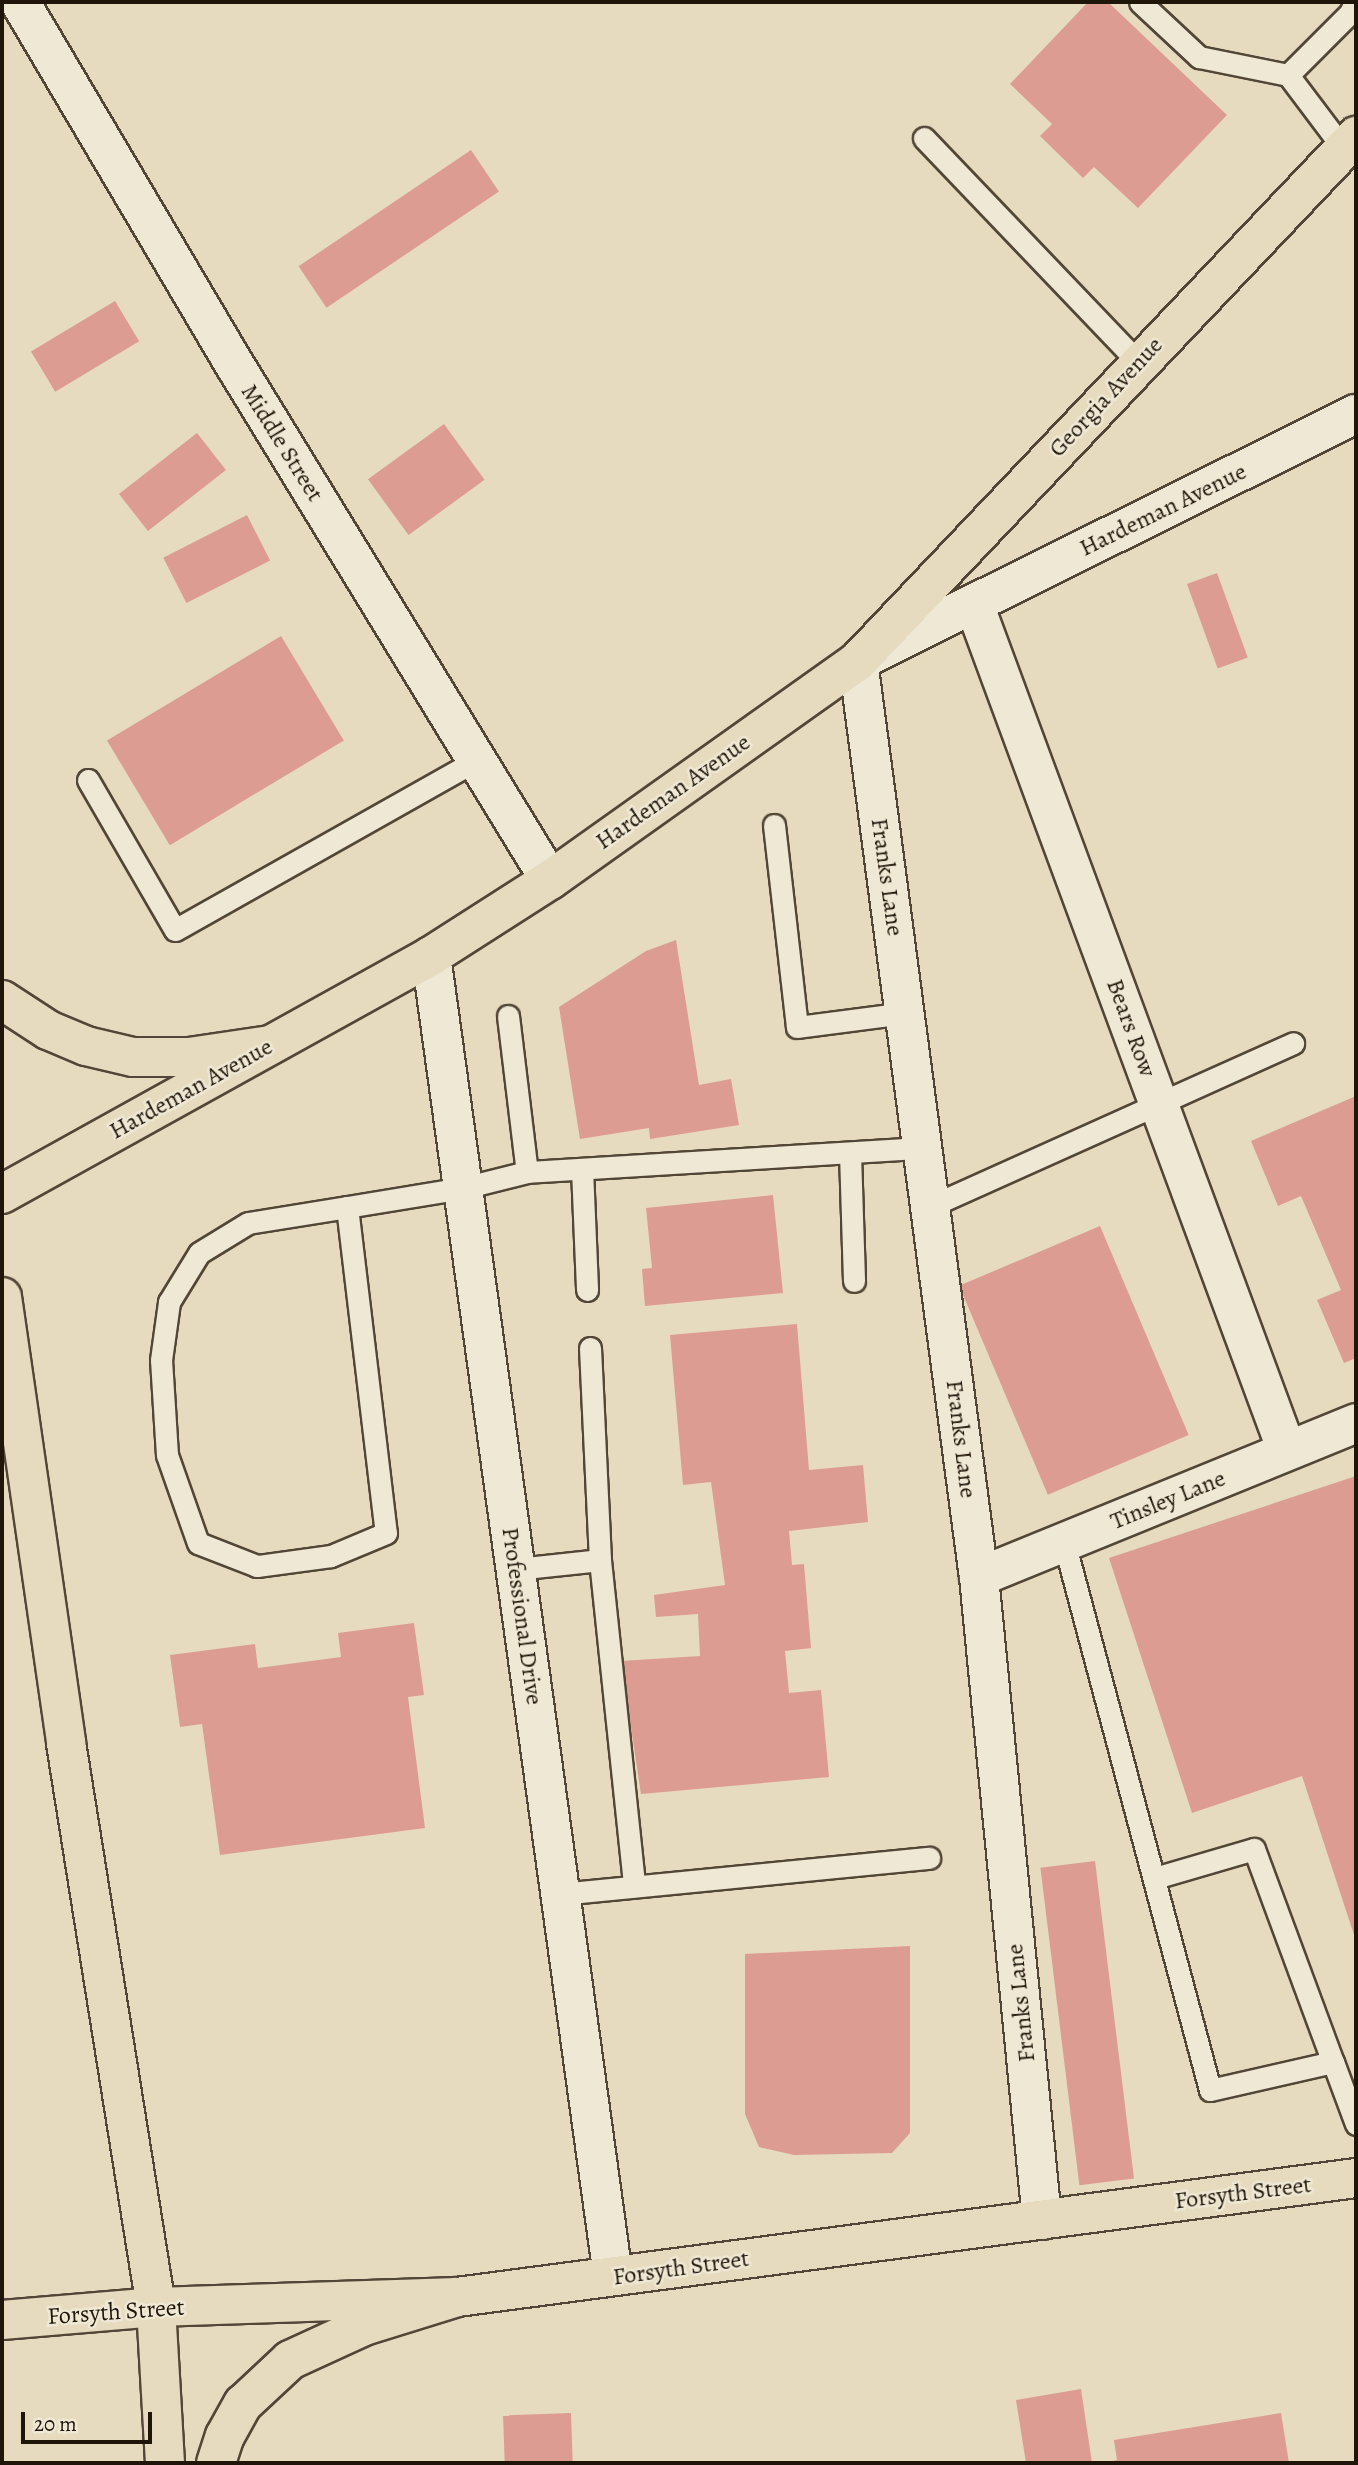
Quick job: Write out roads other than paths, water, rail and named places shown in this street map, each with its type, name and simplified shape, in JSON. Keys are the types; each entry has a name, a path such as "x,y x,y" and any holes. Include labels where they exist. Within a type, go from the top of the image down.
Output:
{"main road":[{"name":"Georgia Avenue","path":"858,661 1350,142"},
{"name":"Hardeman Avenue","path":"2,1194 431,956 550,880 858,661"},
{"path":"2,1000 48,1030 86,1046 133,1057 189,1057 270,1045"},
{"path":"2,1297 66,1743 156,2307 165,2463"},
{"name":"Forsyth Street","path":"2,2320 156,2307 457,2297 1356,2178"},
{"path":"216,2463 225,2436 243,2404 290,2360 364,2326 457,2297"}],"street":[{"name":"Middle Street","path":"20,2 236,367 550,880"},
{"name":"Hardeman Avenue","path":"858,661 1356,414"},
{"name":"Bears Row","path":"974,604 1287,1451"},
{"name":"Franks Lane","path":"858,661 979,1577 1042,2220"},
{"name":"Professional Drive","path":"431,956 613,2276"},
{"name":"Tinsley Lane","path":"979,1577 1356,1423"}],"lane":[{"path":"1140,2 1199,57 1288,75 1350,142"},
{"path":"1288,75 1350,13 1355,2"},
{"path":"924,138 1139,363"},
{"path":"88,780 175,930 477,761"},
{"path":"774,825 797,1027 905,1013"},
{"path":"508,1016 527,1172"},
{"path":"931,1206 1293,1043"},
{"path":"347,1207 386,1533 331,1556 257,1566 198,1543 167,1455 161,1360 169,1302 199,1253 248,1223 463,1188 527,1172 923,1148"},
{"path":"850,1153 854,1280"},
{"path":"582,1169 587,1290"},
{"path":"590,1348 600,1560 634,1886"},
{"path":"1064,1542 1210,2090 1333,2062"},
{"path":"516,1569 600,1560"},
{"path":"1155,1878 1254,1849 1356,2124"},
{"path":"560,1894 929,1858"}]}
